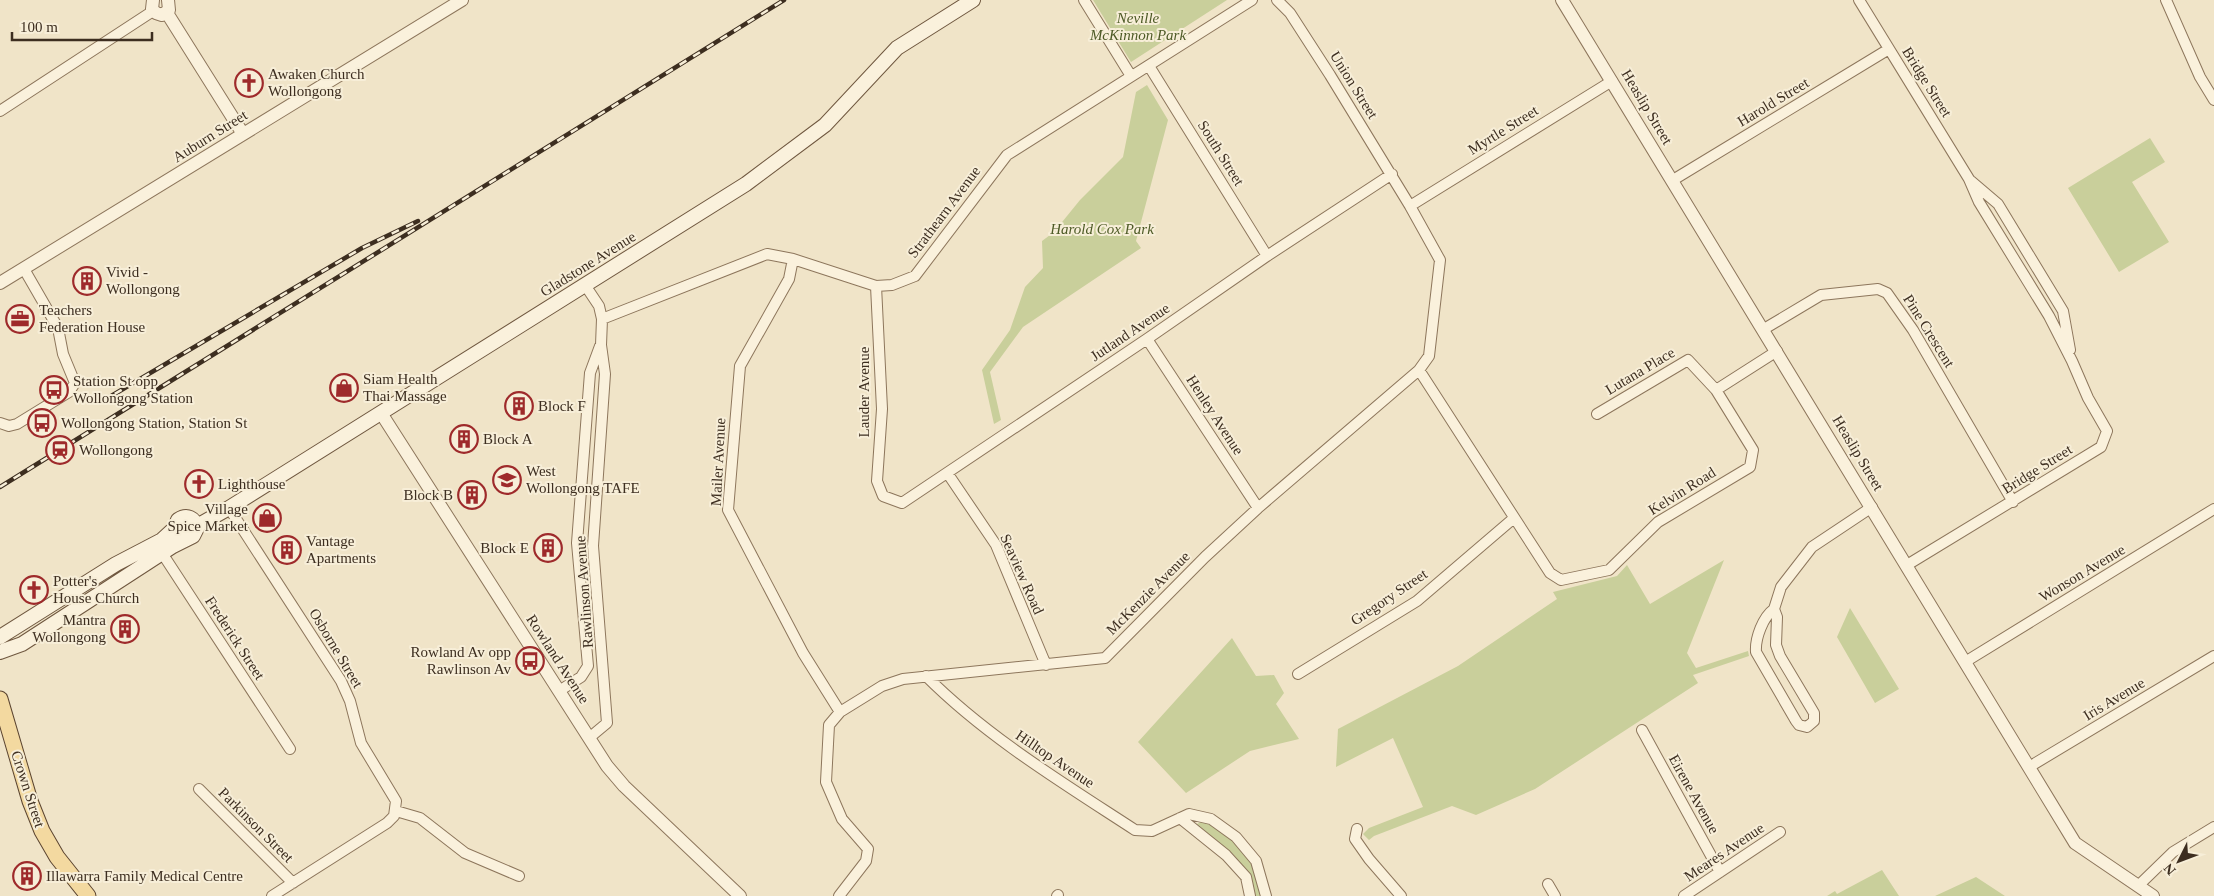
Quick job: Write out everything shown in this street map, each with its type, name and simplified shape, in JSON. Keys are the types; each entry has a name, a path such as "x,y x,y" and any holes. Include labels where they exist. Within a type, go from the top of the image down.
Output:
{"main road":[{"name":"Gladstone Avenue","path":"196,526 229,508 746,184 825,125 897,48 973,0"},
{"path":"0,637 116,564 161,547 188,538 195,534 196,526 193,520 184,517 178,520 175,528 161,547 22,644 0,652"},
{"path":"175,528 178,535 188,538"},
{"name":"Crown Street","path":"0,699 30,801 42,831 57,857 88,896"}],"street":[{"name":"Auburn Street","path":"0,283 462,0"},
{"path":"1084,0 1131,76"},
{"name":"Union Street","path":"1278,0 1290,13 1392,174"},
{"name":"Union Street","path":"1286,0 1290,13"},
{"name":"Heaslip Street","path":"1562,0 1764,329 2075,843 2153,896"},
{"name":"Bridge Street","path":"1859,0 1969,179 1979,202 2049,316 2088,398 2107,431 2101,447 1907,565"},
{"path":"2166,0 2200,78 2214,100"},
{"name":"Strathearn Avenue","path":"602,318 767,254 793,259 876,286 892,285 915,276 1007,155 1253,1"},
{"path":"0,111 153,5 159,14 168,3 243,134"},
{"name":"Harold Street","path":"1673,180 1889,49"},
{"name":"South Street","path":"1149,66 1267,256"},
{"name":"Myrtle Street","path":"1410,206 1612,81"},
{"name":"McKenzie Avenue","path":"839,896 866,861 868,849 842,819 826,782 829,725 840,712 882,686 903,679 1105,658 1205,557 1258,508 1419,370 1428,356 1440,260 1392,174"},
{"name":"Jutland Avenue","path":"883,496 902,503 948,474 1267,256 1392,174"},
{"name":"Bridge Street","path":"1969,179 1998,204 2063,311 2072,361"},
{"name":"Mailer Avenue","path":"793,259 789,279 740,366 728,510 803,653 840,712"},
{"path":"0,423 8,426 17,424 72,390 74,380 65,359 58,328 24,269"},
{"name":"Rawlinson Avenue","path":"585,286 598,306 602,318 601,345 605,374 593,546 608,722 589,738"},
{"name":"Lauder Avenue","path":"876,286 882,409 877,481 883,496"},
{"name":"Pine Crescent","path":"1764,329 1821,295 1878,289 1887,293 1913,330 2013,502"},
{"name":"Henley Avenue","path":"1147,339 1258,508"},
{"name":"Rawlinson Avenue","path":"559,691 581,677 588,666 576,543 590,373 601,345"},
{"path":"1716,390 1777,351"},
{"name":"Lutana Place","path":"1597,414 1688,360 1716,390"},
{"name":"Kelvin Road","path":"1419,370 1550,572 1561,580 1609,570 1658,522 1750,467 1753,450 1716,390"},
{"name":"Rowland Avenue","path":"381,413 606,766 624,786 740,896"},
{"name":"Seaview Road","path":"948,474 996,545 1046,665"},
{"path":"1774,609 1777,617 1776,645 1780,656 1814,713 1814,721 1807,727 1799,726 1756,652 1756,646 1767,614 1774,609 1781,587 1812,547 1872,507"},
{"name":"Osborne Street","path":"229,508 341,681 350,701 361,743 396,801 396,811"},
{"name":"Wonson Avenue","path":"1965,662 2214,509"},
{"name":"Gregory Street","path":"1298,674 1417,601 1514,518"},
{"name":"Frederick Street","path":"161,547 290,749"},
{"name":"Iris Avenue","path":"2030,767 2214,656"},
{"name":"Hilltop Avenue","path":"926,676 939,689 1022,756 1134,830 1152,830 1189,814 1211,819 1236,837 1256,860 1266,896"},
{"name":"Eirene Avenue","path":"1642,730 1720,872"},
{"name":"Parkinson Street","path":"199,789 293,883"},
{"path":"272,896 387,823 396,811 420,818 465,853 519,876"},
{"path":"1180,818 1226,855 1246,877 1250,896"},
{"path":"2138,886 2173,852 2214,827"},
{"path":"1357,829 1355,839 1369,859 1401,896"},
{"name":"Meares Avenue","path":"1684,896 1780,832"},
{"path":"1548,884 1555,896"}],"green space":[{"name":"Neville McKinnon Park","path":"1093,0 1227,0 1131,62"},
{"name":"Harold Cox Park","path":"1147,85 1168,120 1136,241 1141,248 1023,327 990,372 1001,420 994,424 982,370 1010,330 1025,287 1043,268 1042,241 1054,232 1080,200 1123,157 1136,92"},
{"path":"2150,138 2165,162 2132,182 2169,242 2119,272 2068,188"},
{"path":"1724,560 1687,653 1696,668 1748,651 1749,656 1693,675 1698,683 1535,789 1476,815 1452,806 1374,836 1369,840 1363,834 1369,828 1423,807 1393,738 1336,767 1338,729 1458,666 1557,599 1553,592 1617,576 1627,565 1650,604"},
{"path":"1850,608 1899,689 1875,703 1837,637"},
{"path":"1232,638 1256,676 1274,675 1284,693 1276,704 1299,739 1250,751 1186,793 1138,742"},
{"path":"1203,821 1226,834 1235,842 1255,871 1264,896 1255,896 1249,875 1233,854 1195,825"},
{"path":"1882,870 1899,896 1827,896 1835,891 1837,894"},
{"path":"1976,877 2005,896 1935,896"}],"railway":[{"path":"0,487 784,0"},
{"path":"101,402 362,248 418,221"}],"place":[{"name":"Awaken Church Wollongong","path":"249,83"},
{"name":"Vivid - Wollongong","path":"87,281"},
{"name":"Teachers Federation House","path":"20,319"},
{"name":"Siam Health Thai Massage","path":"344,388"},
{"name":"Station St opp Wollongong Station","path":"54,390"},
{"name":"Block F","path":"519,406"},
{"name":"Wollongong Station, Station St","path":"42,423"},
{"name":"Block A","path":"464,439"},
{"name":"Wollongong","path":"60,450"},
{"name":"West Wollongong TAFE","path":"507,480"},
{"name":"Lighthouse","path":"199,484"},
{"name":"Block B","path":"472,495"},
{"name":"Village Spice Market","path":"267,518"},
{"name":"Block E","path":"548,548"},
{"name":"Vantage Apartments","path":"287,550"},
{"name":"Potter's House Church","path":"34,590"},
{"name":"Mantra Wollongong","path":"125,629"},
{"name":"Rowland Av opp Rawlinson Av","path":"530,661"},
{"name":"Illawarra Family Medical Centre","path":"27,876"}]}
